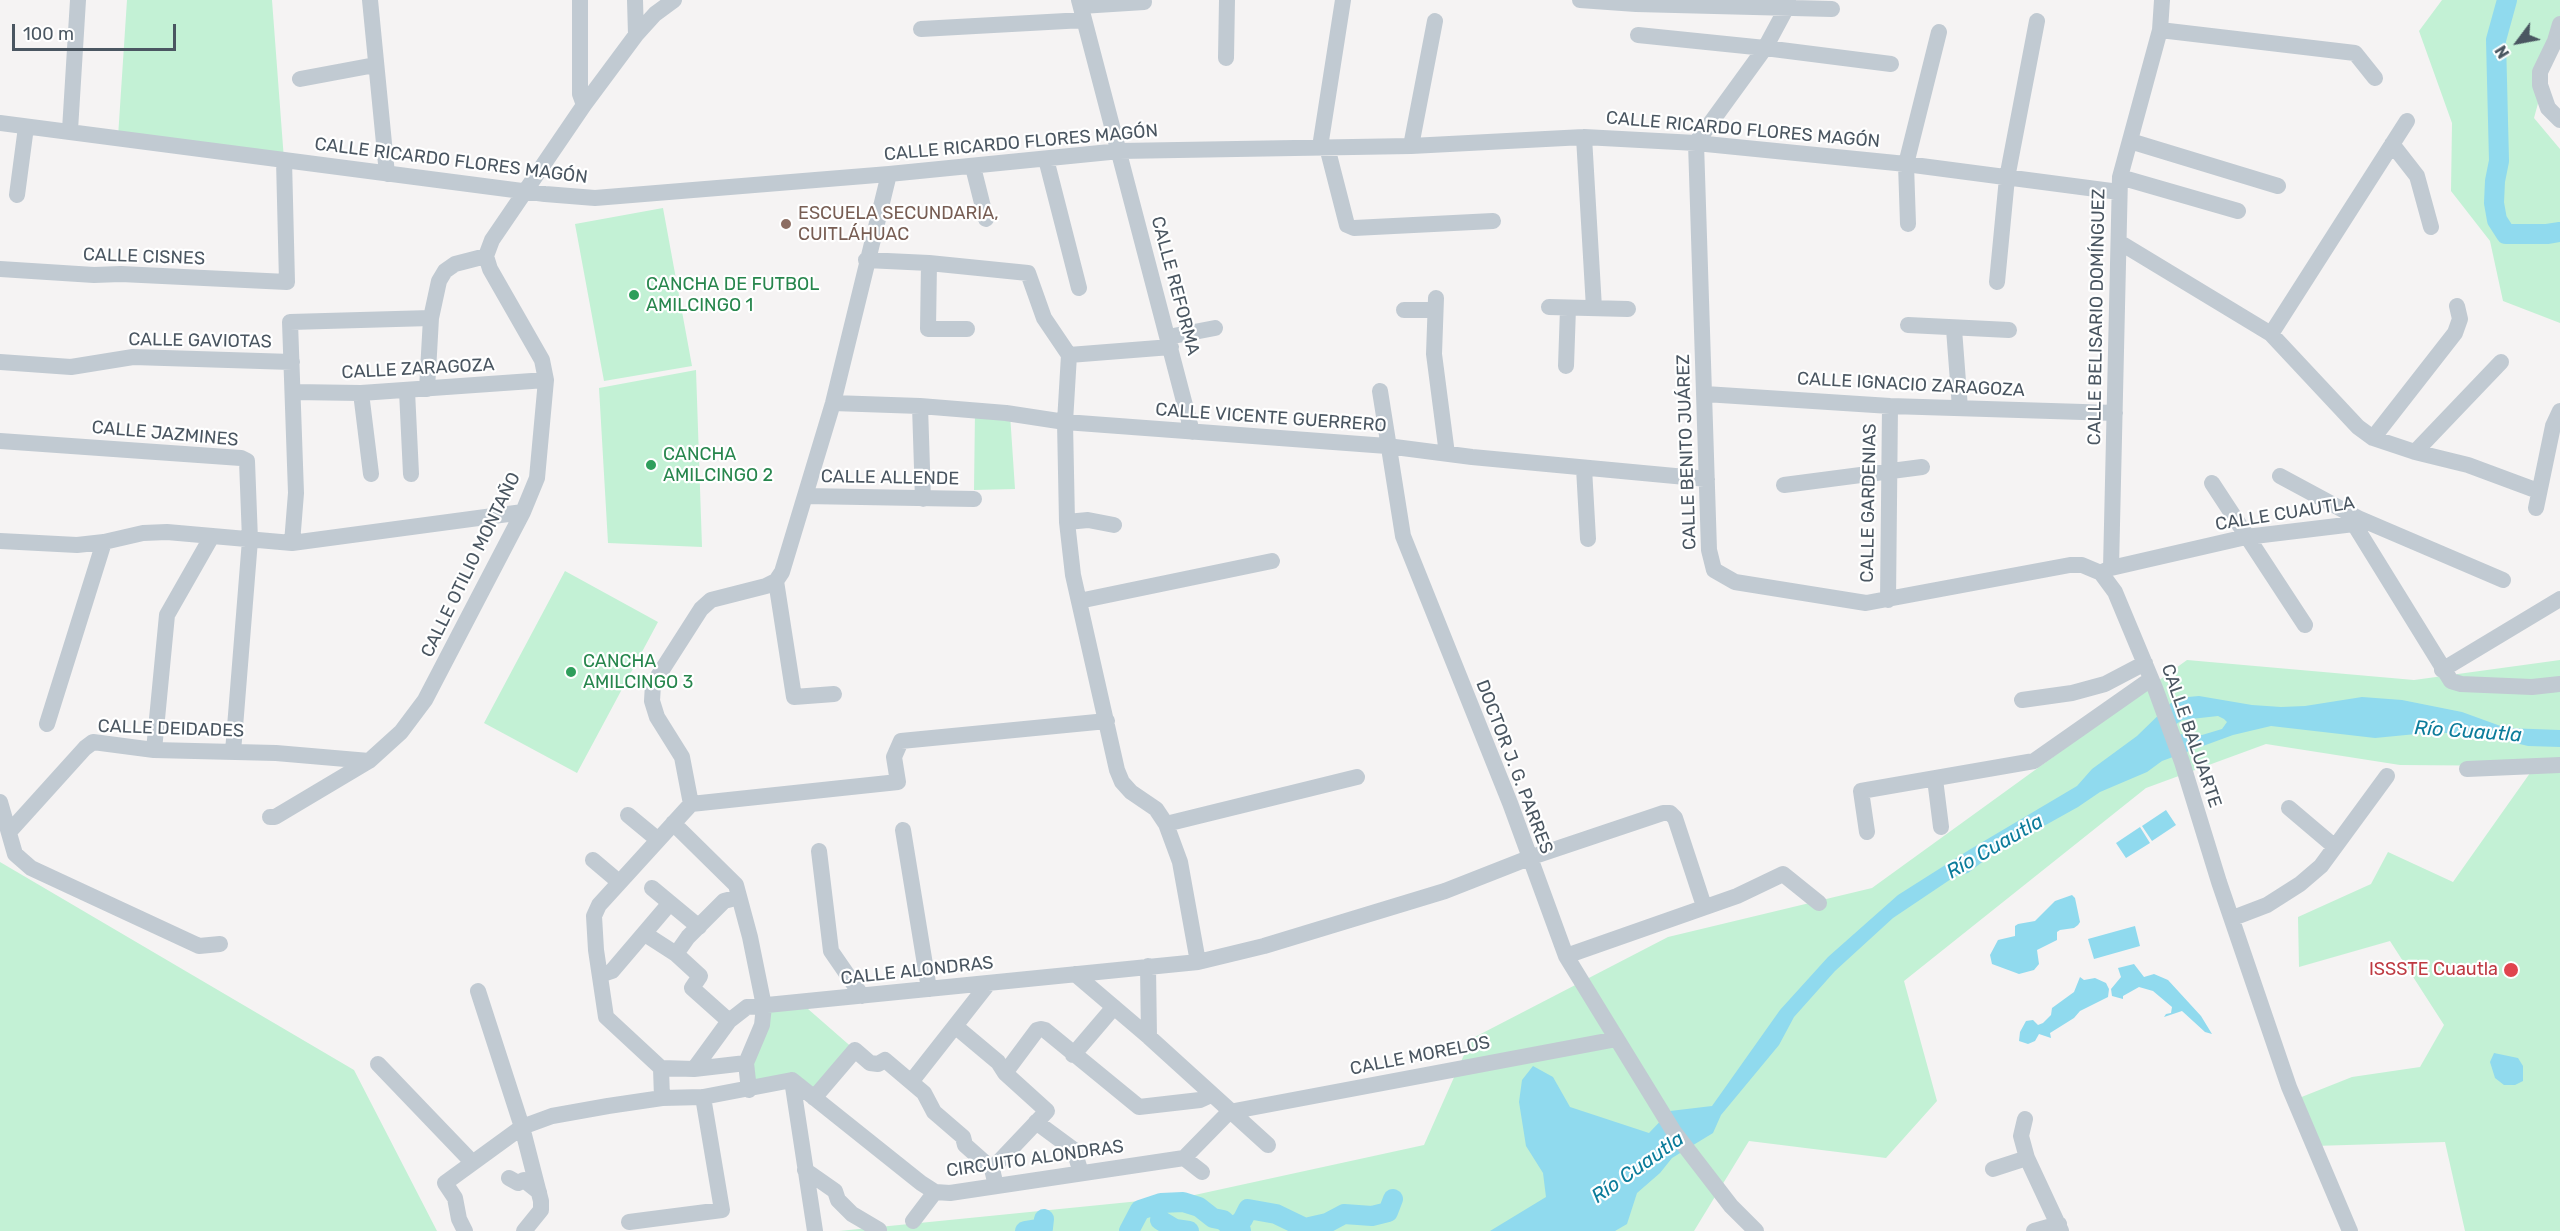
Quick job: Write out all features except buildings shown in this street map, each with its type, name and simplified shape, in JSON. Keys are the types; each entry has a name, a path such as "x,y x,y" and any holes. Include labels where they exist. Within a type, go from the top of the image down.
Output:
{"street":[{"path":"70,130 78,0"},
{"path":"370,0 387,174"},
{"path":"580,0 580,94 584,105"},
{"path":"635,0 636,35"},
{"path":"427,390 431,318 439,281 445,271 455,264 486,256 492,240 584,105 636,35 655,14 674,0"},
{"path":"1226,58 1227,0"},
{"path":"1343,0 1324,147 1347,225 1354,228 1493,221"},
{"path":"1580,0 1788,3 1832,9"},
{"name":"CALLE BELISARIO DOMÍNGUEZ","path":"2106,570 2115,413 2120,185 2160,30 2162,0"},
{"path":"921,29 1144,2"},
{"path":"1696,143 1765,48 1788,3"},
{"name":"CALLE REFORMA","path":"1082,8 1192,432"},
{"path":"1411,146 1435,21"},
{"path":"1997,282 2007,178 2037,21"},
{"path":"2560,24 2555,41 2540,72 2540,85 2548,108 2560,120"},
{"path":"2160,30 2355,54 2375,78"},
{"path":"1908,224 1906,164 1939,32"},
{"path":"1638,35 1891,64"},
{"path":"300,79 375,65"},
{"path":"2271,334 2407,121"},
{"name":"CALLE RICARDO FLORES MAGÓN","path":"0,123 70,130 387,174 595,198 973,167 1120,151 1411,146 1584,137 1696,143 1906,164 2007,178 2120,185 2238,211"},
{"path":"17,195 26,127"},
{"path":"1584,137 1593,308"},
{"path":"2130,141 2278,186"},
{"name":"CALLE BENITO JUÁREZ","path":"1696,143 1710,560 1714,570 1735,582 1866,603 2070,565 2106,570"},
{"path":"2392,144 2417,176 2432,227"},
{"path":"1046,159 1079,288"},
{"name":"CALLE CISNES","path":"0,269 287,282 284,160"},
{"path":"973,167 986,219"},
{"path":"691,804 682,758 657,717 652,701 653,684 700,609 711,600 766,586 776,581 782,572 833,403 866,260 889,174"},
{"path":"2119,242 2271,334 2302,365 2350,420 2373,438 2415,452 2468,465 2538,491"},
{"name":"CALLE OTILIO MONTAÑO","path":"270,817 275,818 369,761 401,732 425,700 523,512 537,478 546,380 542,360 490,269 486,256"},
{"path":"866,260 928,263 1028,273 1044,318 1069,355 1065,422 1067,522 1078,601 1122,782 1131,792 1156,809 1166,824 1180,862 1198,962"},
{"path":"928,263 928,329 967,329"},
{"path":"1404,310 1435,304 1434,354 1447,454"},
{"path":"2373,438 2455,333 2460,319 2457,306"},
{"path":"1549,307 1628,309"},
{"path":"1566,366 1568,308"},
{"path":"292,543 296,494 290,322 431,318"},
{"path":"1908,325 2009,330"},
{"path":"1069,355 1169,342 1215,328"},
{"path":"1954,329 1960,408"},
{"name":"CALLE GAVIOTAS","path":"0,362 71,367 133,357 292,362"},
{"path":"2415,452 2501,362"},
{"name":"CALLE ZARAGOZA","path":"293,392 407,391 546,380"},
{"path":"407,391 411,474"},
{"name":"DOCTOR J. G. PARRES","path":"1380,391 1402,536 1510,803 1566,956 1674,1132 1731,1206 1756,1231"},
{"path":"361,393 371,474"},
{"name":"CALLE IGNACIO ZARAGOZA","path":"1705,394 1890,406 2115,413"},
{"name":"CALLE VICENTE GUERRERO","path":"833,403 920,406 1006,413 1065,422 1387,446 1447,454 1707,479"},
{"path":"920,406 923,499"},
{"name":"CALLE GARDENIAS","path":"1887,600 1890,406"},
{"path":"2536,508 2553,426 2560,411"},
{"name":"CALLE JAZMINES","path":"0,441 241,458 247,461 249,465 250,540 233,752"},
{"path":"1784,485 1922,467"},
{"path":"1584,468 1588,539"},
{"path":"2280,476 2356,521 2447,676 2462,684 2532,687 2560,684"},
{"path":"2212,483 2305,625"},
{"name":"CALLE ALLENDE","path":"805,496 974,499"},
{"path":"0,541 77,545 104,542 143,533 292,543 523,512"},
{"path":"1067,522 1088,520 1114,525"},
{"name":"CALLE CUAUTLA","path":"2106,570 2246,537 2356,521 2503,580"},
{"path":"154,750 168,615 212,536"},
{"path":"47,724 104,542"},
{"path":"1078,601 1272,561"},
{"name":"CALLE BALUARTE","path":"2106,570 2148,671 2182,762 2289,1087 2350,1231"},
{"path":"776,581 794,697 834,694"},
{"path":"2447,676 2560,599"},
{"path":"2022,700 2072,693 2148,671"},
{"path":"1867,832 1861,791 2034,760 2148,671"},
{"path":"746,1063 694,1069 661,1068 606,1017 596,950 594,916 599,905 691,804 898,782 894,757 901,741 1107,721"},
{"name":"CALLE DEIDADES","path":"9,844 85,748 93,742 154,750 233,752 369,761"},
{"path":"2467,769 2560,765"},
{"path":"2233,918 2267,904 2300,884 2321,866 2387,776"},
{"path":"1166,824 1357,777"},
{"path":"1935,779 1941,827"},
{"path":"0,802 9,844 31,868 199,946 220,944"},
{"path":"2289,808 2335,847"},
{"name":"CALLE ALONDRAS","path":"729,1021 747,1007 1198,962 1264,946 1371,915 1663,813 1670,813 1675,818 1704,906"},
{"path":"628,815 657,839"},
{"path":"673,823 736,885 740,897 764,1006 762,1025 746,1063 749,1090"},
{"path":"903,830 929,989"},
{"path":"819,851 831,951 862,996"},
{"path":"593,860 619,882"},
{"path":"1566,956 1704,906 1737,897 1783,874 1819,903"},
{"path":"652,888 670,903 693,932"},
{"path":"676,954 693,932 724,901 740,897"},
{"path":"600,975 612,971 670,903"},
{"path":"645,934 676,954 700,976 692,988 729,1021 694,1069"},
{"path":"1148,966 1149,1037"},
{"path":"1075,974 1149,1037 1268,1145"},
{"path":"911,1082 988,984"},
{"path":"478,991 522,1127 539,1192 541,1210 524,1231"},
{"path":"1073,1054 1114,1007"},
{"path":"955,1026 998,1062 1005,1073 1047,1111 992,1169"},
{"path":"1005,1073 1037,1030 1041,1029 1139,1107 1200,1100 1211,1095"},
{"name":"CALLE MORELOS","path":"1229,1112 1617,1040"},
{"path":"814,1098 855,1050 870,1063 878,1064 885,1060 924,1094 934,1112 963,1137 966,1144 992,1169 996,1186"},
{"path":"378,1064 472,1162"},
{"path":"629,1222 723,1210 710,1096 714,1067"},
{"path":"661,1068 662,1098"},
{"path":"465,1231 459,1219 455,1198 445,1183 522,1127 552,1116 662,1098 710,1096 792,1080 815,1231"},
{"name":"CIRCUITO ALONDRAS","path":"792,1080 935,1192 950,1193 1184,1158"},
{"path":"1202,1172 1184,1158 1229,1112"},
{"path":"2025,1119 2021,1136 2027,1158 2060,1228 2034,1231"},
{"path":"1036,1122 1074,1150 1081,1173"},
{"path":"1993,1169 2027,1158"},
{"path":"805,1170 835,1191 838,1200 852,1214 879,1230"},
{"path":"509,1178 518,1183 524,1180 539,1192"},
{"path":"912,1221 935,1192"}],"green space":[{"path":"127,0 272,0 284,160 118,137"},
{"path":"2442,0 2560,0 2560,17 2555,41 2534,118 2560,149 2560,323 2503,301 2490,241 2451,191 2452,123 2419,31"},
{"name":"CANCHA DE FUTBOL AMILCINGO 1","path":"663,208 692,366 604,381 575,224"},
{"name":"CANCHA AMILCINGO 2","path":"696,370 702,547 608,543 599,388"},
{"path":"975,411 1010,414 1015,489 974,490"},
{"name":"CANCHA AMILCINGO 3","path":"565,571 658,622 577,773 484,723"},
{"path":"2187,660 2414,680 2560,660 2560,1231 2465,1231 2445,1142 2314,1146 2294,1100 2352,1077 2420,1067 2444,1025 2390,941 2299,967 2298,917 2371,884 2388,852 2453,882 2535,766 2400,765 2266,744 2146,788 1904,981 1937,1101 1886,1158 1749,1141 1694,1231 839,1231 1190,1196 1424,1145 1471,1039 1668,937 1872,888"},
{"path":"0,862 354,1070 437,1231 0,1231"},
{"path":"800,1002 855,1050 814,1098 792,1080 749,1090 764,1006"}],"water":[{"name":"Río Cuautla","path":"2199,696 2252,705 2281,707 2305,706 2362,697 2402,700 2462,712 2506,728 2560,730 2560,747 2528,746 2495,738 2437,732 2375,738 2271,726 2233,735 2162,761 2147,772 2100,792 2078,807 1990,856 1968,873 1954,877 1893,918 1835,971 1794,1017 1779,1045 1721,1115 1713,1133 1672,1158 1660,1173 1637,1193 1627,1224 1615,1231 1490,1231 1546,1197 1543,1173 1526,1146 1519,1102 1522,1080 1533,1066 1553,1077 1570,1107 1649,1133 1670,1111 1712,1106 1780,1010 1828,957 1898,895 2077,786 2092,769 2137,736 2171,703","holes":["2218,716 2227,722 2222,729 2202,735 2176,734 2175,725 2182,720"]},
{"path":"2166,810 2176,825 2152,841 2142,826"},
{"path":"2140,827 2150,843 2126,858 2116,843"},
{"path":"2072,895 2075,898 2080,922 2074,928 2060,930 2057,932 2057,940 2037,950 2039,964 2034,970 2019,974 1992,964 1990,955 1998,940 2015,936 2015,926 2035,921 2055,901"},
{"path":"2135,926 2140,946 2094,959 2088,939"},
{"path":"2134,964 2144,977 2154,974 2168,980 2201,1016 2212,1034 2205,1032 2182,1011 2164,1017 2171,1013 2172,1007 2153,991 2139,987 2123,996 2123,999 2112,996 2111,989 2121,977 2118,968"},
{"path":"2080,977 2084,980 2095,978 2106,983 2109,989 2108,997 2080,1011 2074,1018 2050,1033 2051,1038 2039,1034 2035,1041 2028,1044 2019,1041 2020,1032 2026,1021 2033,1020 2038,1025 2043,1023 2051,1015 2052,1008 2074,992"},
{"path":"2494,1053 2518,1058 2523,1066 2523,1081 2515,1085 2504,1085 2495,1078 2490,1062"}],"waterway":[{"path":"2507,0 2496,40 2499,161 2494,203 2497,220 2506,234 2560,232"},
{"path":"1232,1231 1243,1219 1248,1209 1276,1214 1305,1228 1327,1223 1344,1214 1372,1216 1388,1212 1393,1199"},
{"path":"1129,1231 1140,1210 1161,1203 1183,1202 1199,1207 1213,1218 1223,1220 1234,1230 1241,1230"},
{"path":"1025,1231 1043,1228 1044,1219"},
{"path":"1160,1220 1175,1229 1189,1231"}],"place":[{"name":"ESCUELA SECUNDARIA, CUITLÁHUAC","path":"786,224"},
{"name":"CANCHA DE FUTBOL AMILCINGO 1","path":"634,295"},
{"name":"CANCHA AMILCINGO 2","path":"651,465"},
{"name":"CANCHA AMILCINGO 3","path":"571,672"},
{"name":"ISSSTE Cuautla","path":"2511,970"}]}
